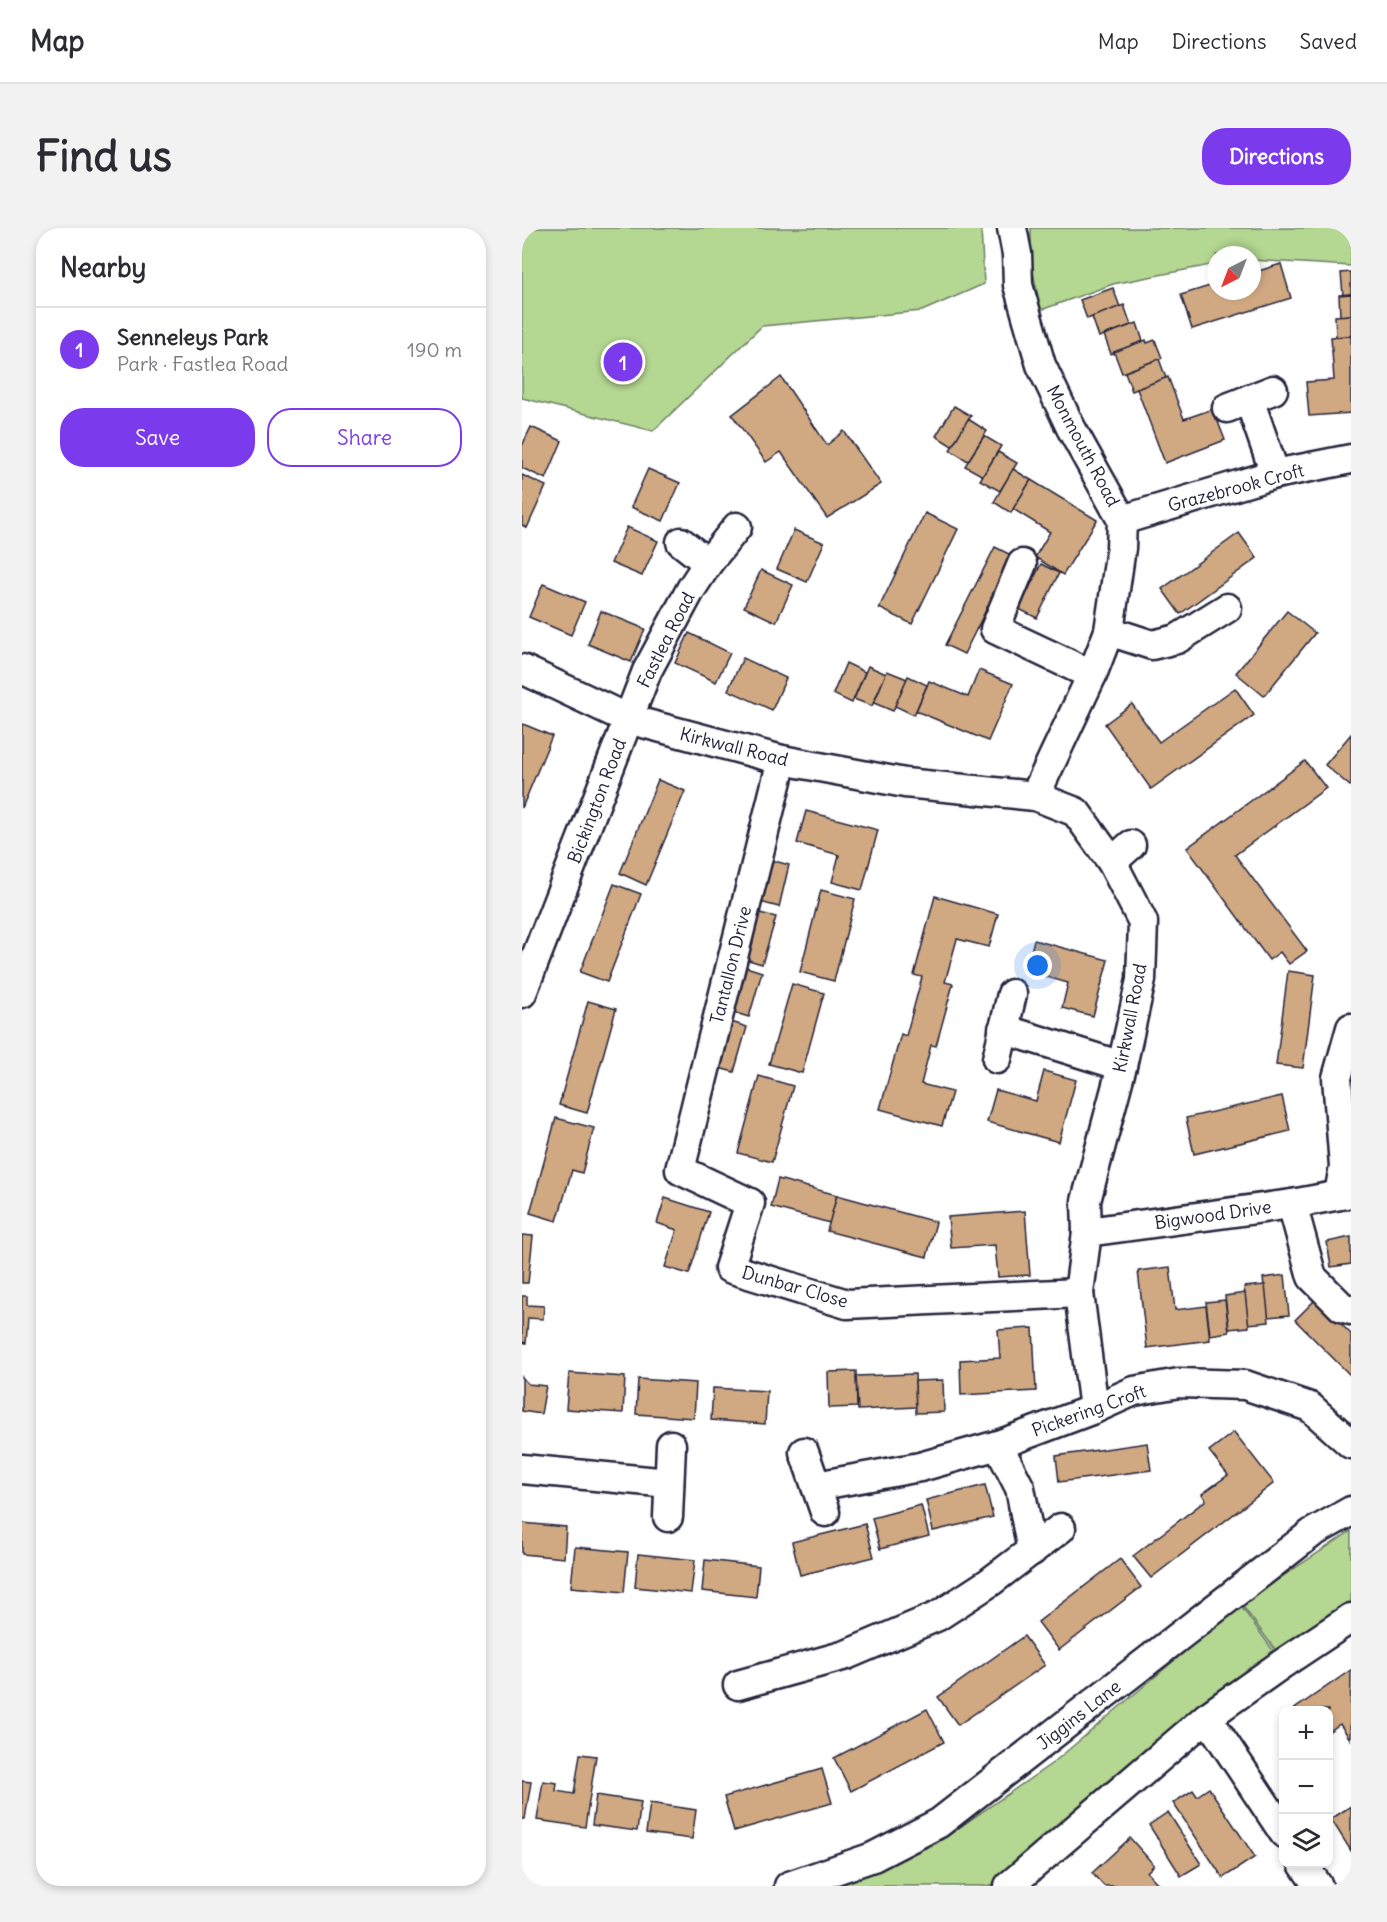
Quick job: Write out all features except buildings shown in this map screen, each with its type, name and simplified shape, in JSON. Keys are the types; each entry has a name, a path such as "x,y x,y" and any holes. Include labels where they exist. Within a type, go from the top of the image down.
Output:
{"street":[{"name":"Monmouth Road","path":"1012,228 1017,254 1018,285 1041,366 1071,428 1122,520 1121,548 1109,631 1092,675 1035,796"},
{"path":"1250,399 1275,474"},
{"name":"Grazebrook Croft","path":"1122,520 1275,474 1351,459"},
{"name":"Fastlea Road","path":"628,719 647,671 691,589 708,563 737,527"},
{"path":"681,542 708,563"},
{"path":"1022,564 995,629 1092,675"},
{"path":"1109,631 1152,645 1176,639 1227,608"},
{"name":"Bickington Road","path":"522,669 628,719 522,993"},
{"name":"Kirkwall Road","path":"628,719 782,760 905,783 1035,796 1076,812 1121,854 1143,922 1141,980 1122,1066 1086,1201 1087,1232 1079,1293 1094,1409"},
{"name":"Tantallon Drive","path":"680,1170 782,760"},
{"path":"997,1059 1012,994"},
{"name":"Bigwood Drive","path":"1087,1232 1292,1204 1345,1194 1337,1078 1351,1028"},
{"path":"1003,1029 1122,1066"},
{"name":"Dunbar Close","path":"680,1170 750,1203 729,1268 847,1304 1079,1293"},
{"path":"1292,1204 1312,1277 1342,1307 1351,1310"},
{"name":"Pickering Croft","path":"804,1452 821,1499 998,1445 1094,1409 1134,1391 1179,1383 1245,1385 1310,1407 1351,1444"},
{"path":"668,1517 671,1445"},
{"path":"998,1445 1020,1488 1032,1551"},
{"path":"522,1469 669,1483"},
{"name":"Jiggins Lane","path":"789,1886 873,1857 939,1823 1312,1533 1351,1511"},
{"path":"738,1685 846,1655 938,1616 990,1582 1060,1528"},
{"path":"1023,1882 1207,1717 1351,1618"},
{"path":"1207,1717 1279,1825"},
{"path":"1306,1868 1318,1886"}],"green space":[{"path":"522,228 981,228 984,284 922,311 762,326 653,431 522,398"},
{"path":"1031,228 1351,228 1351,266 1261,261 1261,246 1207,246 1207,266 1113,284 1041,310 1031,263"},
{"path":"1351,1531 1351,1606 1277,1652 1241,1604"},
{"path":"1240,1605 1275,1653 1205,1706 991,1886 838,1886 937,1843 1054,1762"}],"place":[{"name":"Senneleys Park","path":"623,362"}]}
